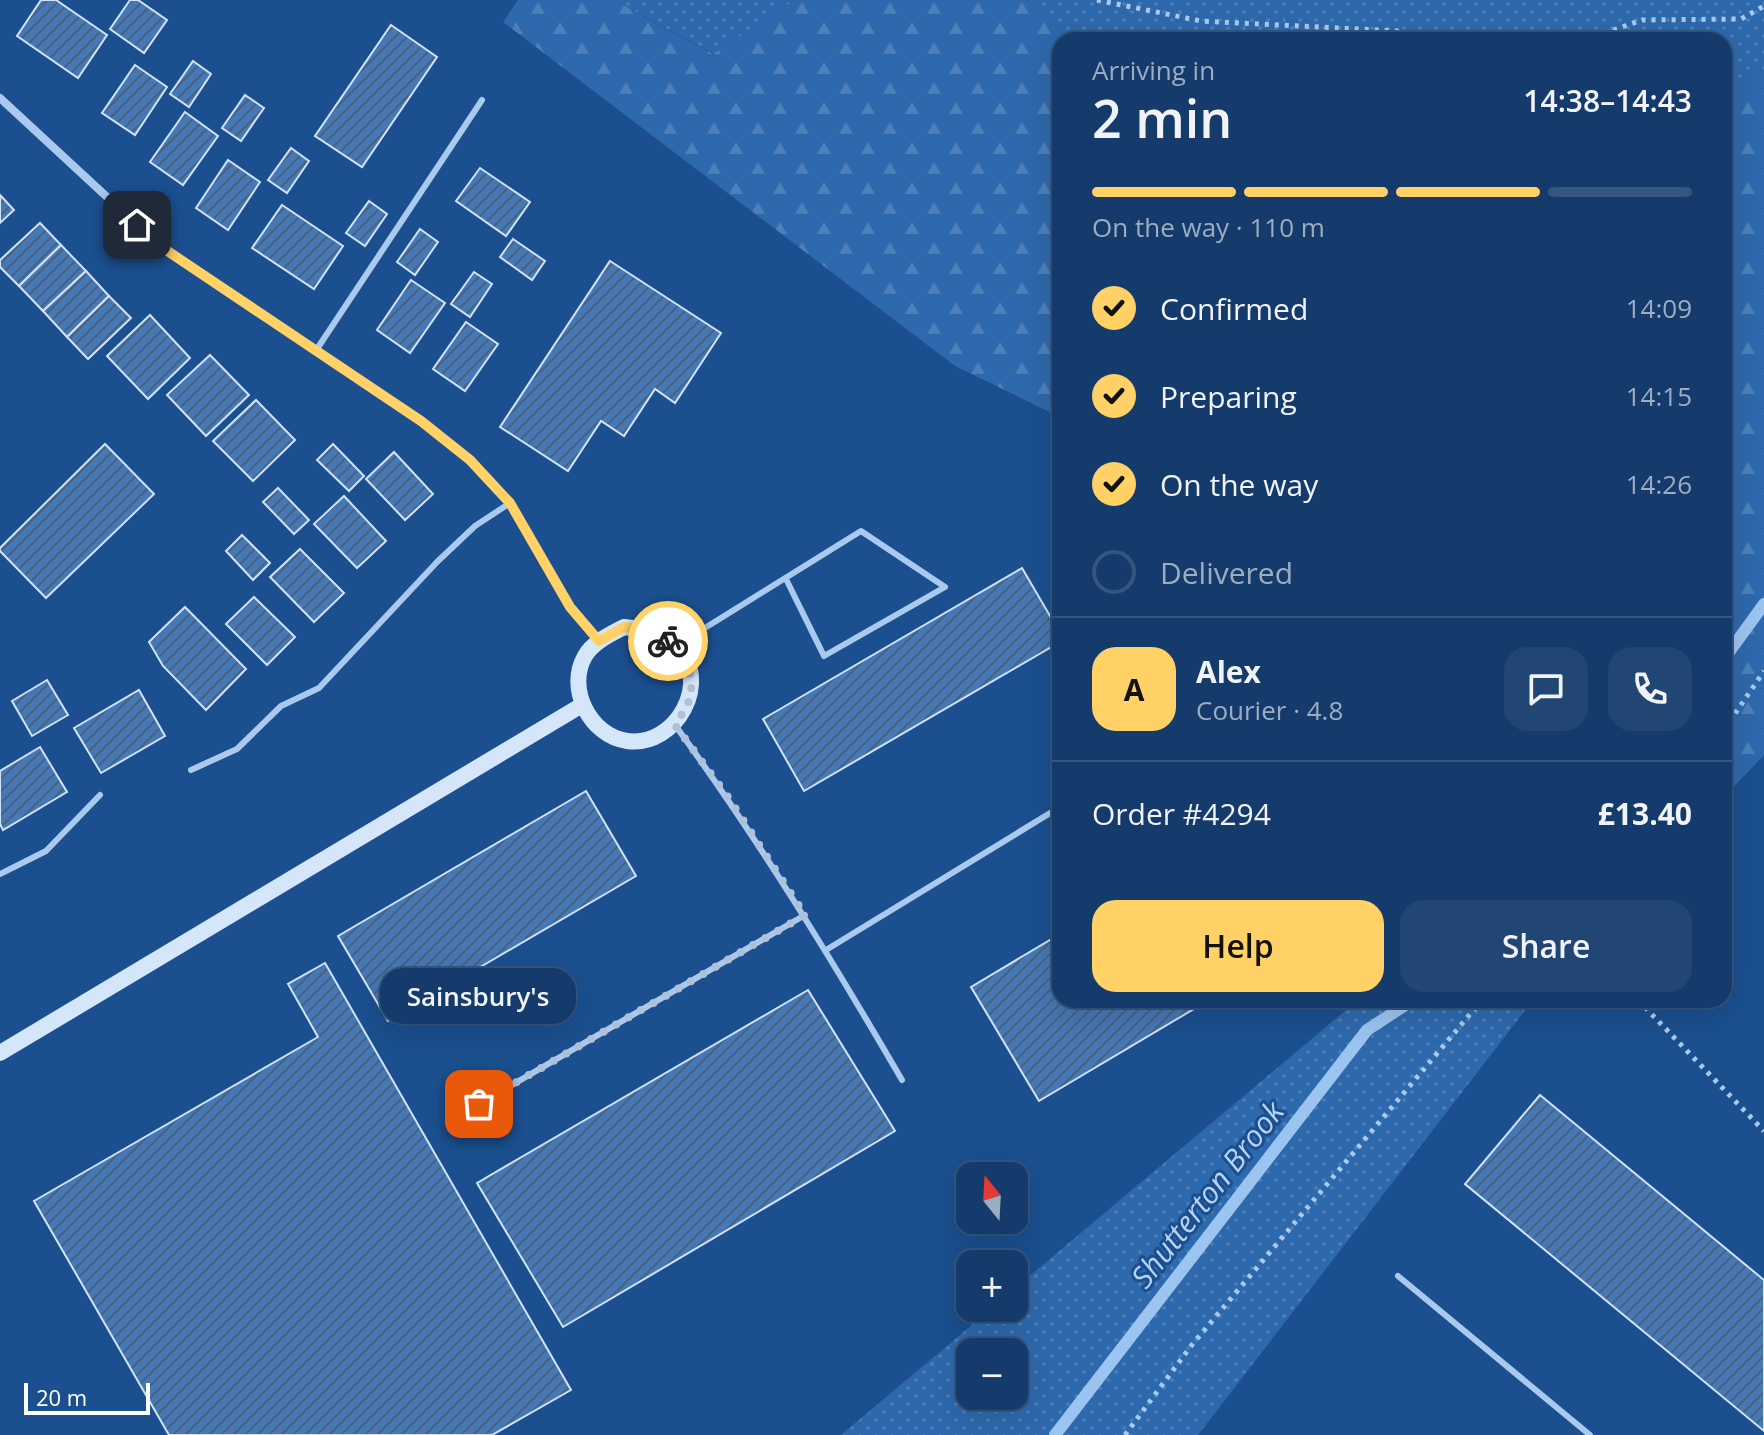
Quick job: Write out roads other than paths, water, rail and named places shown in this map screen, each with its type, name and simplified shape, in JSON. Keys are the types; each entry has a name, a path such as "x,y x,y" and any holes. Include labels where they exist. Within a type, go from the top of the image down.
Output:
{"street":[{"path":"0,98 160,246 421,421 470,460 510,503 570,607 599,641"},
{"path":"624,627 652,631 676,646 689,668 690,697 675,725 652,739 626,741 599,729 582,705 578,681 585,655 599,641 624,627"},
{"path":"0,1053 582,705"}],"lane":[{"path":"315,352 482,100"},
{"path":"191,770 237,749 281,706 319,688 437,562 475,526 510,503"},
{"path":"676,646 861,531 945,587 824,656 786,579"},
{"path":"675,725 728,797 805,915 902,1080"},
{"path":"0,874 46,851 100,795"},
{"path":"826,950 1052,812"},
{"path":"479,1104 805,915"},
{"path":"1398,1276 1590,1435"}],"waterway":[{"name":"Shutterton Brook","path":"1732,648 1764,604"},
{"name":"Shutterton Brook","path":"1055,1435 1367,1030 1401,1008"}],"place":[{"name":"Sainsbury's","path":"479,1104"}]}
